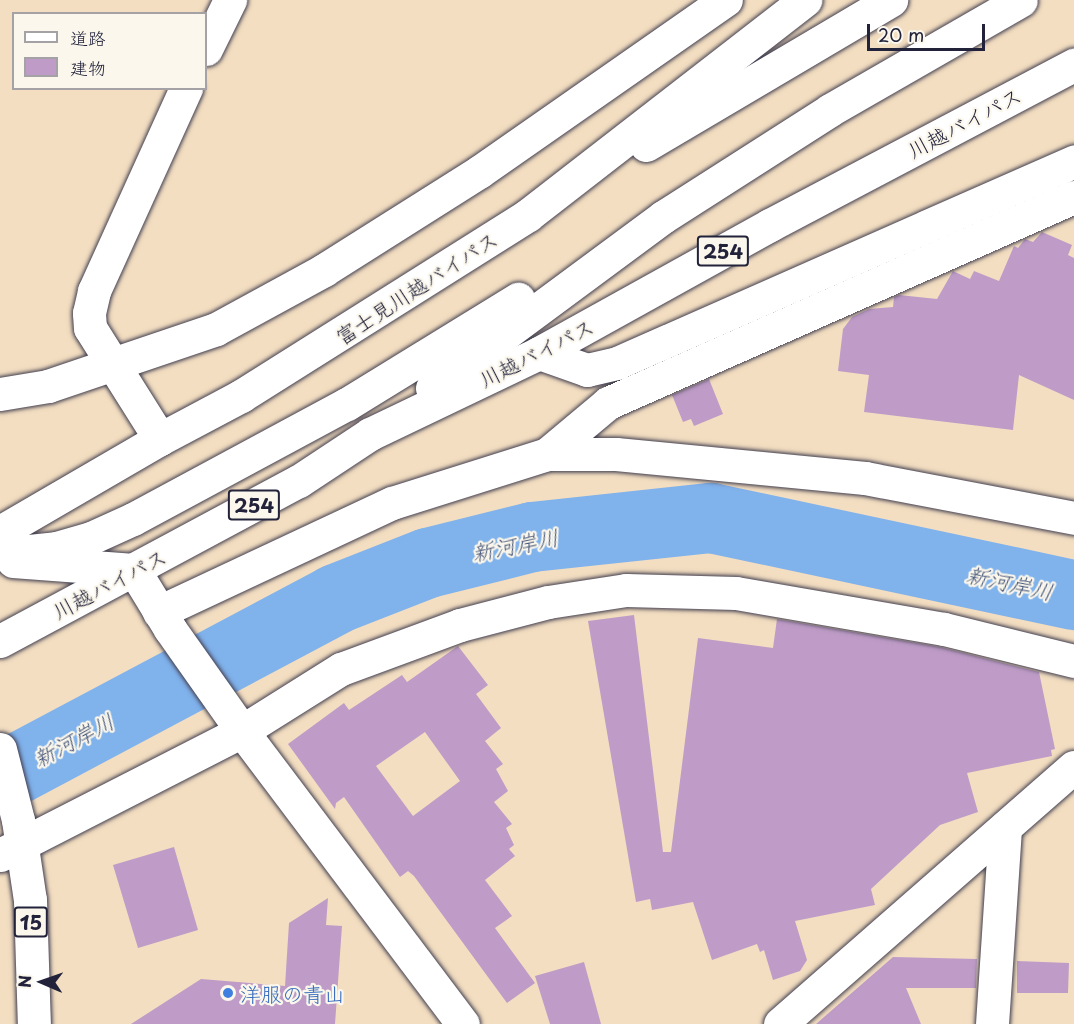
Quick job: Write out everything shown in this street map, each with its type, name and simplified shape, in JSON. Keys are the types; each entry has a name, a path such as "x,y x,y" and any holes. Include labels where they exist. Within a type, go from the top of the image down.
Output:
{"main road":[{"path":"207,47 230,0"},
{"path":"0,394 48,386 114,366 216,328 324,270 479,172 726,0"},
{"name":"富士見川越バイパス","path":"0,532 160,439 251,390 528,215 805,0"},
{"path":"528,215 891,0"},
{"name":"254","path":"370,434 663,217 830,110 1021,0"},
{"name":"川越バイパス","path":"0,641 299,481 370,434 539,353 770,225 1074,65"},
{"path":"160,439 90,328 93,291 185,90"},
{"path":"539,353 586,370 598,369 669,342 1074,161"},
{"path":"547,454 608,402 1074,197"},
{"path":"0,554 56,548 134,519 347,404 536,288 663,217"},
{"path":"164,620 392,503 547,454 616,454 865,478 1074,518"},
{"path":"0,560 134,570 164,620 223,704 463,1024"},
{"path":"13,840 242,730 341,669 460,625 548,602 626,590 736,593 944,629 1074,661"},
{"name":"15","path":"0,748 13,840 33,947 34,1024"},
{"path":"780,1024 1074,767"},
{"path":"992,1024 1005,827"}],"building":[{"path":"1042,232 1072,245 1068,255 1074,258 1074,400 1019,375 1013,430 864,412 869,375 838,371 843,329 852,317 869,309 893,307 894,297 899,295 937,299 953,271 970,279 974,271 999,281 1014,246 1018,248 1025,239 1033,242"},
{"path":"709,379 723,414 694,426 691,419 683,422 672,395"},
{"path":"634,615 663,852 671,852 698,638 773,648 777,619 940,647 1039,672 1055,749 1051,750 1052,756 967,773 978,812 940,825 871,889 875,905 795,921 807,960 800,971 773,980 764,950 760,952 757,944 712,960 693,902 652,910 650,899 636,902 588,621"},
{"path":"458,646 488,685 476,694 501,728 485,741 503,764 496,769 508,791 494,802 512,824 506,828 514,845 509,849 515,856 485,880 512,916 495,928 535,983 507,1003 414,876 408,871 400,877 344,797 336,803 335,809 288,744 344,703 349,710 402,675 407,682","holes":["425,732 460,781 413,816 376,766"]},
{"path":"174,847 198,930 138,948 113,865"},
{"path":"328,898 326,925 342,926 335,1024 131,1024 201,979 285,986 289,923"},
{"path":"893,957 977,959 976,988 906,988 921,1024 816,1024"},
{"path":"1017,961 1069,963 1068,993 1017,993"},
{"path":"584,962 601,1024 550,1024 535,976"}],"waterway":[{"name":"新河岸川","path":"0,778 336,599 428,563 532,537 711,518 1074,595"}],"place":[{"name":"洋服の青山","path":"228,993"}]}
